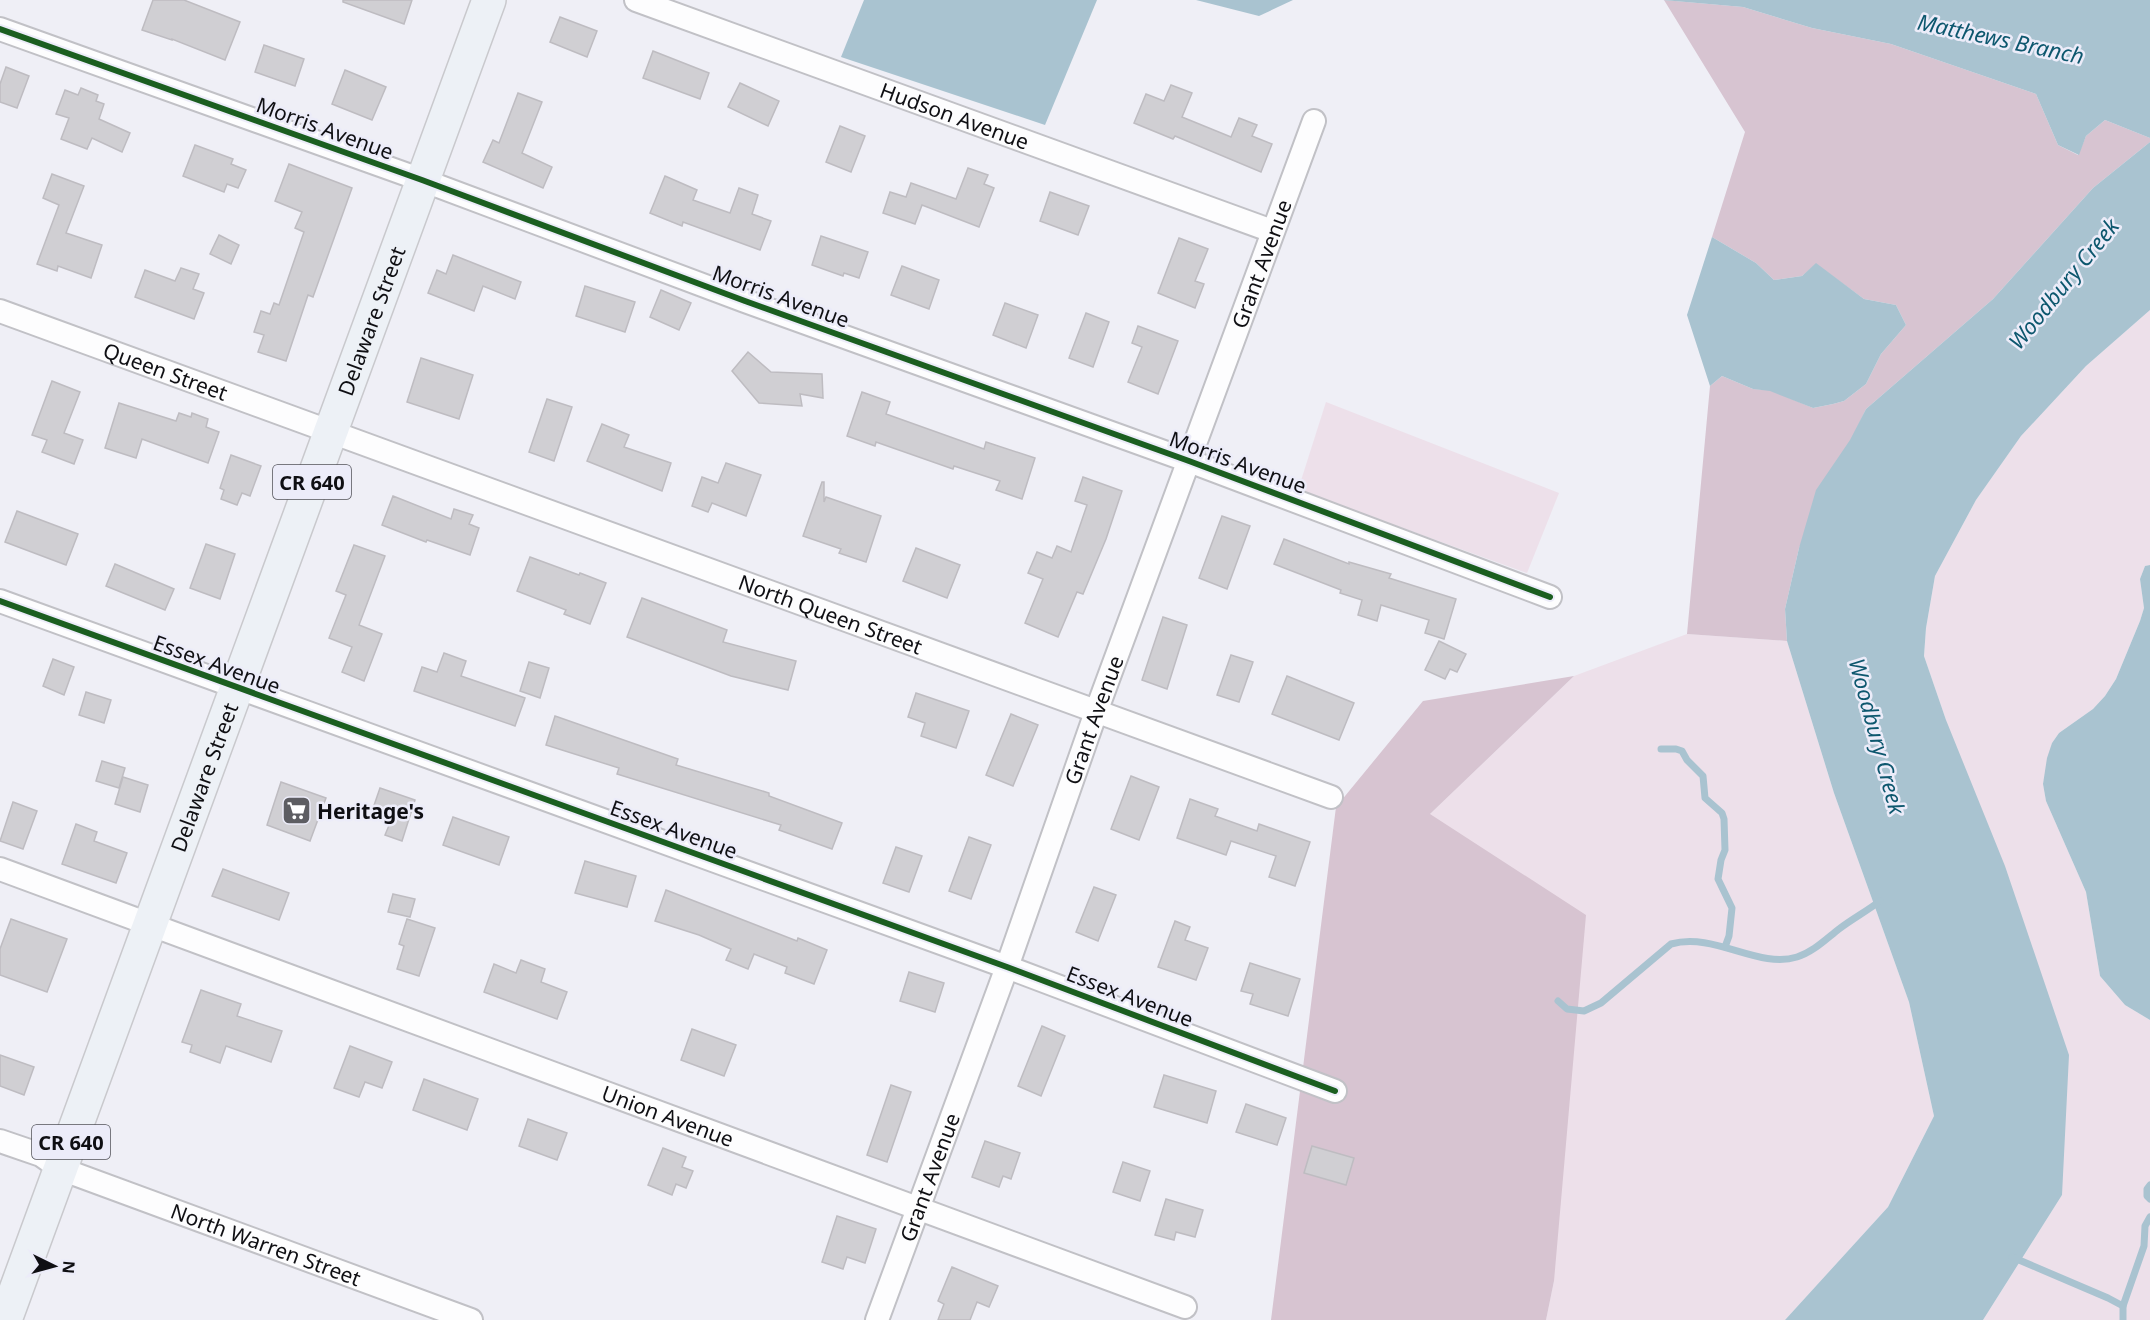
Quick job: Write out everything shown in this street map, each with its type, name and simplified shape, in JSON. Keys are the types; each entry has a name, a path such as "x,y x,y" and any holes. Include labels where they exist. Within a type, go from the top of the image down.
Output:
{"main road":[{"name":"Delaware Street","path":"5,1320 489,0"}],"street":[{"name":"Hudson Avenue","path":"636,0 1272,231"},
{"name":"Morris Avenue","path":"0,29 422,180 745,301 1189,461 1550,597"},
{"name":"Grant Avenue","path":"877,1320 1007,967 1096,712 1314,121"},
{"name":"Queen Street","path":"0,311 331,431"},
{"name":"North Queen Street","path":"331,431 1330,797"},
{"name":"Essex Avenue","path":"0,601 1007,967 1335,1090"},
{"name":"Union Avenue","path":"0,869 1185,1307"},
{"name":"North Warren Street","path":"0,1141 41,1155 61,1169 471,1320"}],"shaded area":[{"path":"1664,0 1743,7 1812,28 1891,44 2036,94 2058,145 2078,155 2086,136 2105,120 2150,138 2150,142 2093,188 1993,299 1866,409 1799,548 1785,609 1787,641 1687,634 1710,386 1722,376 1753,389 1770,390 1813,408 1844,401 1866,384 1881,354 1906,325 1896,305 1864,299 1816,264 1802,276 1774,280 1756,263 1712,237 1745,132"},
{"path":"2150,310 2150,565 2145,566 2140,579 2144,608 2116,679 2105,696 2093,709 2059,733 2052,743 2043,784 2046,801 2086,892 2100,976 2125,1005 2150,1020 2150,1320 1983,1320 2062,1195 1946,720 1924,656 1926,628 1935,576 1976,500 2021,436 2086,366"},
{"path":"1326,402 1559,493 1527,573 1298,490"},
{"path":"1687,634 1787,641 1834,793 1909,1002 1934,1116 1888,1207 1785,1320 1546,1320 1554,1281 1430,814 1574,676"},
{"path":"1574,676 1430,814 1586,915 1554,1281 1546,1320 1271,1320 1336,807 1423,701"}],"water":[{"path":"864,0 1097,0 1045,125 841,57"},
{"path":"1196,0 1293,0 1259,16"},
{"name":"Matthews Branch","path":"1663,0 2150,0 2150,138 2105,120 2086,136 2079,155 2058,145 2036,94 1891,44 1812,28 1743,7"},
{"name":"Woodbury Creek","path":"2150,142 2150,310 2086,366 2021,436 1976,500 1935,576 1926,628 1924,656 1946,720 2005,866 2069,1055 2062,1195 1983,1320 1785,1320 1888,1207 1934,1116 1909,1002 1834,793 1787,641 1785,609 1799,548 1816,490 1850,440 1866,409 1993,299 2093,188"},
{"path":"1712,237 1756,263 1774,280 1802,276 1816,263 1864,299 1896,305 1906,325 1881,354 1866,384 1844,401 1813,408 1770,391 1753,389 1722,376 1710,386 1687,315"},
{"path":"2150,565 2150,1020 2125,1005 2100,976 2086,892 2046,801 2043,784 2052,743 2059,733 2093,709 2116,679 2144,608 2140,579 2145,566"}],"building":[{"path":"153,0 184,0 240,22 225,60 142,30"},
{"path":"343,0 412,0 404,24 343,2"},
{"path":"560,17 597,31 587,57 550,42"},
{"path":"264,45 304,59 295,86 255,72"},
{"path":"653,51 709,73 700,99 643,78"},
{"path":"6,67 29,76 17,108 0,102 0,84"},
{"path":"345,70 386,87 372,120 332,104"},
{"path":"740,83 779,101 768,126 728,107"},
{"path":"1171,85 1192,93 1182,117 1231,137 1239,118 1257,125 1252,136 1272,144 1261,172 1175,136 1173,139 1134,123 1146,94 1164,101"},
{"path":"81,88 98,95 96,101 104,104 99,119 130,133 122,152 92,138 87,149 61,139 69,118 56,114 65,90 78,95"},
{"path":"518,93 542,102 522,153 552,167 543,188 483,162 493,140 499,143"},
{"path":"840,126 865,136 851,172 826,162"},
{"path":"195,145 233,159 231,164 246,170 238,188 227,184 224,192 183,176"},
{"path":"289,164 352,188 313,297 308,295 286,361 258,352 264,335 254,332 261,311 270,314 274,303 279,305 304,232 295,228 302,212 275,201"},
{"path":"968,168 988,175 984,184 994,188 979,227 922,205 915,224 883,213 890,192 906,197 911,183 956,199"},
{"path":"52,174 84,186 66,233 102,245 91,278 58,266 57,271 37,264 59,205 43,198"},
{"path":"665,176 697,190 693,200 730,213 739,188 758,195 752,214 771,221 760,250 683,222 682,226 650,213"},
{"path":"1050,192 1089,206 1078,235 1040,221"},
{"path":"219,235 239,245 231,264 210,254"},
{"path":"821,236 868,252 859,278 844,273 843,276 812,265"},
{"path":"1179,238 1208,249 1195,281 1204,284 1195,308 1158,293"},
{"path":"453,255 521,282 515,299 483,286 474,311 428,293 437,270 446,274"},
{"path":"902,266 939,280 929,309 891,295"},
{"path":"181,268 199,274 193,289 204,293 194,319 135,297 145,270 175,281"},
{"path":"585,286 635,302 625,332 576,316"},
{"path":"661,290 691,303 679,330 650,317"},
{"path":"1005,303 1038,315 1026,348 993,335"},
{"path":"1086,313 1109,322 1093,367 1069,358"},
{"path":"1138,326 1178,341 1158,394 1128,382 1142,347 1132,343"},
{"path":"748,352 771,372 822,374 823,398 800,394 802,406 759,403 732,371"},
{"path":"421,358 473,375 459,419 407,402"},
{"path":"52,381 80,392 64,433 83,440 74,464 42,452 47,440 32,435"},
{"path":"862,392 890,402 886,414 984,449 986,442 1035,458 1022,499 996,490 1000,481 954,466 953,469 876,442 875,446 847,436"},
{"path":"547,399 572,407 554,461 529,452"},
{"path":"119,403 176,421 179,413 191,417 192,413 208,419 206,427 219,432 208,463 142,439 136,458 105,448"},
{"path":"602,424 629,435 624,447 671,463 662,491 587,461"},
{"path":"231,455 261,466 250,496 242,493 237,505 221,499 224,490 220,488"},
{"path":"726,463 761,475 746,516 712,503 708,512 692,506 702,477 718,483"},
{"path":"1083,477 1122,491 1106,539 1083,594 1077,592 1058,637 1025,623 1043,579 1028,573 1037,552 1052,558 1057,546 1071,552 1087,505 1075,501"},
{"path":"822,482 824,482 824,502 826,497 881,516 866,562 839,553 841,549 803,536"},
{"path":"393,496 451,519 454,509 473,515 469,524 479,528 470,555 427,540 426,542 382,525"},
{"path":"17,511 78,534 66,565 5,542"},
{"path":"1222,516 1250,526 1227,589 1199,578"},
{"path":"1284,539 1349,564 1349,562 1391,574 1389,578 1456,599 1444,639 1425,633 1429,620 1381,605 1377,621 1358,615 1362,600 1340,593 1341,590 1274,564"},
{"path":"206,544 235,554 220,599 190,588"},
{"path":"354,545 385,556 359,625 382,634 364,681 342,672 352,647 329,638 346,595 336,591"},
{"path":"916,548 960,565 947,598 903,581"},
{"path":"530,557 606,583 590,624 564,614 566,610 517,591"},
{"path":"115,564 174,589 165,610 106,586"},
{"path":"642,598 727,630 723,642 796,661 788,690 731,676 627,637"},
{"path":"1163,617 1187,625 1167,689 1142,680"},
{"path":"1439,641 1466,654 1457,672 1450,669 1445,679 1425,670"},
{"path":"444,653 466,661 461,676 525,698 515,726 414,691 422,667 437,672"},
{"path":"1231,655 1253,662 1239,702 1217,695"},
{"path":"53,659 74,667 64,695 43,686"},
{"path":"529,662 549,668 540,698 520,691"},
{"path":"1287,676 1354,703 1339,740 1272,714"},
{"path":"86,692 111,700 104,723 79,715"},
{"path":"916,693 969,711 956,748 921,736 925,723 908,717"},
{"path":"1011,714 1038,725 1013,786 986,775"},
{"path":"555,716 678,759 676,765 769,793 769,796 842,823 832,849 779,830 781,825 617,774 619,768 546,745"},
{"path":"102,761 125,768 119,788 96,781"},
{"path":"1131,776 1159,787 1139,840 1111,829"},
{"path":"123,777 148,785 140,812 115,804"},
{"name":"Heritage's","path":"281,782 326,798 310,841 267,825"},
{"path":"380,788 415,800 402,841 385,835 390,823 370,817"},
{"path":"1190,799 1218,809 1215,816 1257,831 1259,824 1310,842 1295,886 1269,877 1276,856 1231,841 1226,855 1177,838"},
{"path":"13,802 37,811 23,849 0,841"},
{"path":"453,817 509,837 499,865 443,845"},
{"path":"76,824 97,832 94,841 127,853 116,883 62,864"},
{"path":"969,837 991,845 971,899 949,891"},
{"path":"896,847 922,856 909,892 883,883"},
{"path":"585,861 636,876 627,907 575,893"},
{"path":"223,869 289,893 279,920 212,896"},
{"path":"1094,887 1116,895 1098,941 1076,932"},
{"path":"666,890 797,941 798,938 827,950 814,984 785,973 787,967 754,954 748,969 726,960 731,949 699,935 655,921"},
{"path":"393,894 415,899 410,917 388,912"},
{"path":"11,919 67,939 47,992 0,975 0,949"},
{"path":"407,919 435,928 419,976 397,969 404,946 399,944"},
{"path":"1175,921 1190,927 1185,940 1208,948 1196,980 1158,967"},
{"path":"521,960 545,969 541,982 567,992 557,1019 484,992 494,964 516,973"},
{"path":"1250,963 1300,979 1288,1016 1250,1004 1253,994 1241,991"},
{"path":"909,972 944,983 935,1012 900,1001"},
{"path":"201,990 241,1004 237,1016 282,1031 271,1062 226,1046 220,1063 190,1052 192,1045 182,1042"},
{"path":"1042,1026 1065,1036 1041,1096 1018,1086"},
{"path":"692,1029 736,1045 724,1076 681,1060"},
{"path":"350,1046 392,1062 382,1088 365,1082 359,1097 334,1088"},
{"path":"0,1055 34,1067 24,1095 0,1086"},
{"path":"1164,1075 1216,1091 1207,1123 1154,1107"},
{"path":"424,1079 478,1099 467,1130 413,1110"},
{"path":"891,1085 911,1092 887,1162 867,1155"},
{"path":"1246,1104 1286,1118 1277,1145 1236,1132"},
{"path":"528,1119 567,1133 557,1160 519,1146"},
{"path":"985,1141 1020,1153 1011,1179 1003,1176 999,1187 972,1177"},
{"path":"1312,1146 1354,1158 1346,1185 1304,1173"},
{"path":"663,1148 686,1157 682,1167 693,1171 686,1188 676,1184 672,1195 648,1185"},
{"path":"1123,1162 1150,1171 1140,1201 1113,1192"},
{"path":"1166,1199 1203,1210 1195,1237 1176,1232 1174,1240 1155,1235"},
{"path":"837,1216 876,1229 865,1263 847,1257 843,1269 822,1262"},
{"path":"952,1267 998,1286 989,1307 977,1302 970,1320 938,1320 944,1304 938,1301"}],"waterway":[{"path":"1661,749 1682,751 1687,760 1703,776 1705,798 1722,813 1724,819 1725,850 1718,879 1732,908 1729,936 1725,947"},
{"path":"1558,1001 1567,1009 1584,1011 1601,1003 1671,944 1704,943 1767,958 1797,957 1814,949 1880,901"},
{"path":"2150,1185 2147,1189 2147,1196 2150,1199"},
{"path":"2123,1320 2123,1306 2144,1246 2145,1226 2150,1217"},
{"path":"2012,1257 2123,1306"}],"cycle path":[{"path":"0,29 422,180 745,301 1189,461 1550,597"},
{"path":"0,601 1007,967 1335,1091"}],"place":[{"name":"Heritage's","path":"296,811"}]}
